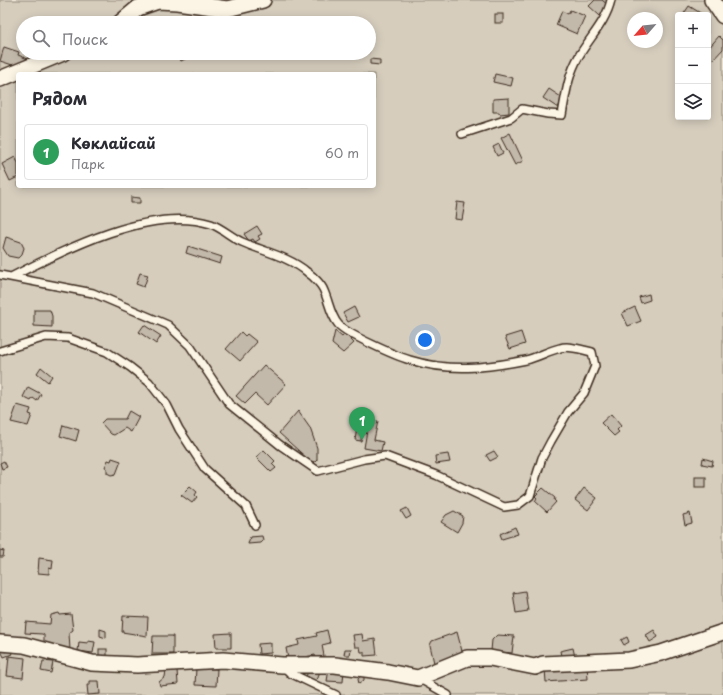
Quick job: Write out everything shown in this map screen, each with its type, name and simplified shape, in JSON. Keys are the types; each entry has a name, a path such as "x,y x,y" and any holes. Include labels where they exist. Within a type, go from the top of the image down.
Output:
{"street":[{"path":"128,16 138,8 158,1 227,9 263,0"},
{"path":"712,0 723,16"},
{"path":"17,72 46,60"},
{"path":"0,79 16,72"},
{"path":"0,643 24,645 92,663 137,665 223,660 282,665 341,666 388,672 418,678 467,658 490,658 535,667 543,664 629,660 660,653 703,640 723,632"}],"lane":[{"path":"462,134 511,118 522,109 562,115 567,82 579,56 600,27 611,0"},
{"path":"0,275 93,293 168,325 190,346 229,404 280,445 318,471 364,459 385,456 436,474 504,507 518,506 530,496 542,458 568,412 584,392 595,366 592,352 580,349 561,348 527,359 486,368 450,368 411,361 378,348 338,325 331,311 324,289 306,271 274,254 241,241 212,224 178,218 143,223 99,237 48,258 11,277"},
{"path":"0,351 46,338 68,338 107,352 130,367 149,382 167,405 179,429 206,470 246,506 254,525"},
{"path":"282,665 290,673 336,695"},
{"path":"418,678 448,695"}],"shaded area":[{"path":"0,0 723,0 723,695 0,695"}],"building":[{"path":"595,0 602,0 609,6 600,16 589,6"},
{"path":"689,6 699,12 685,12"},
{"path":"570,10 585,16 577,34 556,25 562,11 568,14"},
{"path":"495,14 503,14 503,23 495,23"},
{"path":"719,36 723,40 723,49 712,61 711,60 711,45"},
{"path":"4,47 16,51 16,60 28,60 25,69 0,61"},
{"path":"370,60 380,60 380,65 370,64"},
{"path":"495,74 513,78 511,86 493,82"},
{"path":"549,89 561,97 558,108 543,98"},
{"path":"509,98 509,113 500,114 499,112 493,112 493,99"},
{"path":"510,133 523,161 515,165 501,138"},
{"path":"499,144 503,153 497,156 493,147"},
{"path":"15,157 16,178 10,181 2,164"},
{"path":"131,197 140,198 140,203 131,203"},
{"path":"457,202 465,203 462,220 455,219"},
{"path":"257,226 262,234 258,236 260,239 255,242 253,239 249,241 244,234"},
{"path":"6,237 21,242 24,248 22,254 18,258 8,256 3,248"},
{"path":"188,246 222,257 220,264 186,253"},
{"path":"140,273 148,275 144,287 136,284"},
{"path":"649,294 650,300 641,303 639,297"},
{"path":"354,307 359,317 348,322 343,313"},
{"path":"635,307 641,321 628,326 622,313"},
{"path":"34,310 50,310 52,316 52,327 34,326"},
{"path":"144,325 161,336 156,344 139,332"},
{"path":"335,331 342,337 345,334 354,343 343,353 332,344"},
{"path":"241,332 245,336 247,334 257,342 240,361 226,349"},
{"path":"521,332 525,344 510,349 505,337"},
{"path":"264,365 286,384 267,405 255,394 245,404 236,396"},
{"path":"41,367 52,376 48,382 37,373"},
{"path":"28,387 41,394 37,401 33,398 31,401 23,397"},
{"path":"17,405 31,409 29,414 32,415 28,426 11,422"},
{"path":"129,411 139,417 131,432 125,428 114,435 111,434 101,423 105,419 125,419"},
{"path":"298,411 310,428 317,448 317,460 315,462 310,461 279,433"},
{"path":"611,414 621,426 617,430 619,432 614,436 601,423"},
{"path":"369,419 378,421 374,440 383,442 381,451 364,448"},
{"path":"63,425 79,430 76,441 60,436"},
{"path":"357,428 363,429 361,441 355,440"},
{"path":"264,450 275,461 272,464 276,468 271,472 256,457"},
{"path":"494,451 498,457 490,461 486,455"},
{"path":"448,454 450,462 436,464 435,456"},
{"path":"112,458 121,461 116,474 111,475 107,473 107,468 105,467 108,460 111,461"},
{"path":"703,458 713,461 712,466 702,464"},
{"path":"4,461 7,467 2,469 0,463"},
{"path":"695,477 706,477 706,487 695,487"},
{"path":"190,486 197,492 195,495 197,497 192,503 181,495"},
{"path":"543,488 555,498 554,500 556,502 547,512 535,501 537,498 535,496"},
{"path":"584,488 597,498 588,510 575,500"},
{"path":"407,508 411,516 406,519 401,511"},
{"path":"454,511 463,516 462,523 457,532 441,522 446,515"},
{"path":"690,513 692,523 685,525 683,515"},
{"path":"515,527 518,534 502,539 500,534"},
{"path":"262,536 263,540 260,543 248,544 250,537"},
{"path":"0,550 4,551 3,557 0,557"},
{"path":"39,558 53,560 52,569 49,568 49,574 38,573"},
{"path":"525,591 528,611 516,613 513,593"},
{"path":"59,613 60,615 71,614 73,630 69,633 70,650 44,643 44,635 42,634 25,633 26,622 50,624 51,615"},
{"path":"123,616 148,617 147,636 122,632"},
{"path":"100,629 106,631 106,638 100,636"},
{"path":"327,630 330,643 322,645 324,656 316,658 315,655 299,658 299,656 288,659 286,648 299,645 298,640 317,636 316,633"},
{"path":"654,630 658,637 650,642 646,635"},
{"path":"457,632 462,651 451,659 434,663 430,645 432,641"},
{"path":"231,633 231,648 216,648 215,634"},
{"path":"362,634 363,641 375,639 377,655 364,656 364,652 361,652 360,647 355,647 353,635"},
{"path":"497,635 514,636 512,653 491,651 492,640"},
{"path":"153,636 173,636 173,654 152,654"},
{"path":"627,637 629,642 624,645 621,640"},
{"path":"88,641 95,642 93,653 78,651 79,642 88,643"},
{"path":"271,643 271,653 259,654 258,644"},
{"path":"7,644 12,654 4,657 0,649"},
{"path":"573,648 575,657 562,660 560,651"},
{"path":"99,649 107,649 107,656 99,656"},
{"path":"345,649 351,649 350,655 344,655"},
{"path":"9,656 25,658 23,678 7,676"},
{"path":"43,661 53,662 51,673 41,671"},
{"path":"587,666 588,679 546,682 545,669"},
{"path":"311,667 316,668 319,674 318,678 314,682 308,680 309,677 306,676"},
{"path":"196,668 217,669 216,686 195,685"},
{"path":"329,669 344,670 343,682 327,681"},
{"path":"177,670 178,684 160,686 159,682 165,677 166,671"},
{"path":"361,675 364,676 364,680 359,684 358,679"},
{"path":"90,681 99,681 100,694 88,695 87,685 90,685"}],"place":[{"name":"Көклайсай","path":"362,440"}]}
